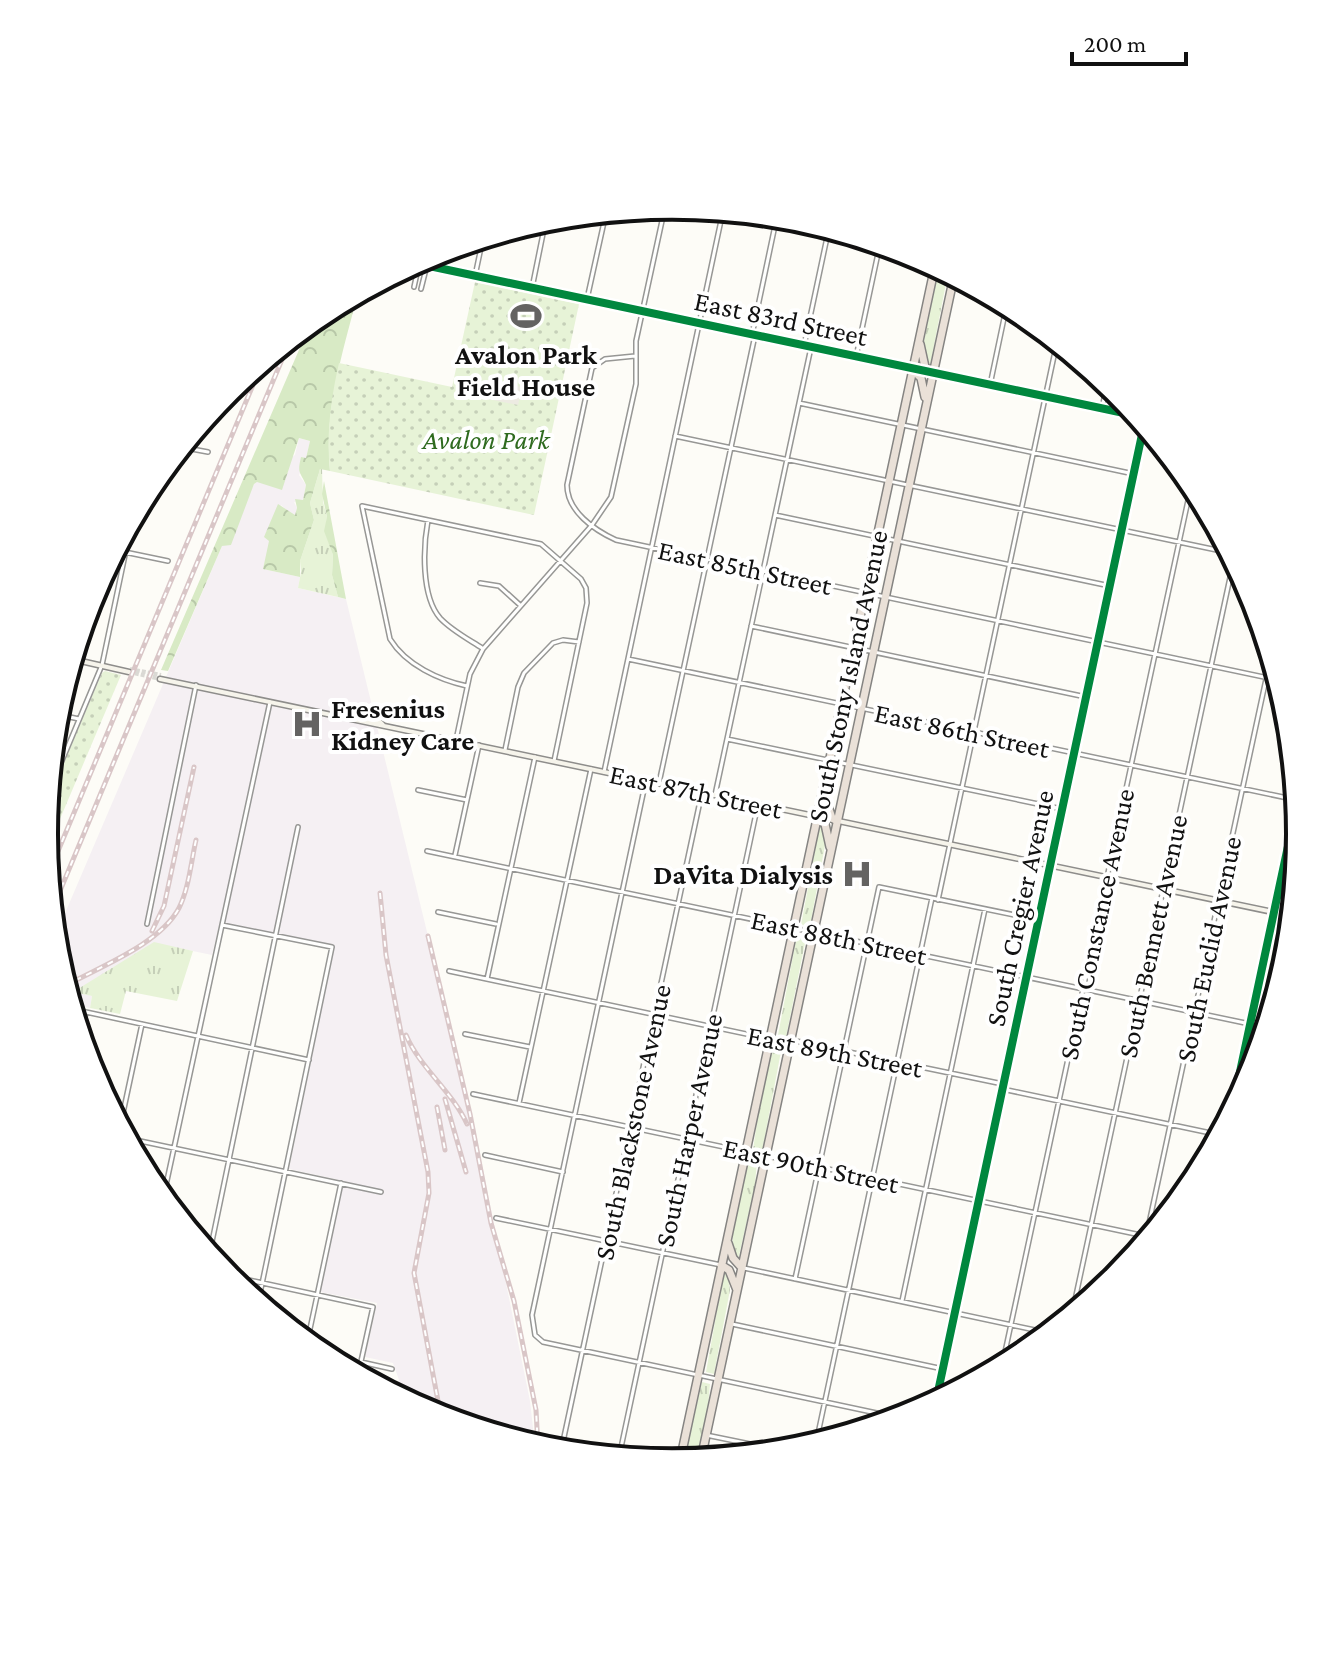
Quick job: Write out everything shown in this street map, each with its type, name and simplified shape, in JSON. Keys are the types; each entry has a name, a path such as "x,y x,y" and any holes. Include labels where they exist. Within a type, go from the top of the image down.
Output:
{"highway":[{"name":"South Stony Island Avenue","path":"683,1448 932,278"},
{"name":"South Stony Island Avenue","path":"703,1447 952,287"},
{"path":"919,336 925,367 933,373"},
{"path":"912,369 921,378 926,403"},
{"path":"823,793 832,818 837,821"},
{"path":"818,817 825,824 830,851"},
{"path":"727,1237 733,1258 742,1268"},
{"path":"721,1265 729,1270 737,1290"}],"main road":[{"name":"East 83rd Street","path":"437,267 1118,412"},
{"path":"83,661 130,670"},
{"name":"East 87th Street","path":"160,677 1281,914"},
{"path":"1243,1059 1285,857"}],"street":[{"path":"456,740 467,686 473,666 483,649 592,525 606,507 615,485 636,384 635,356 643,311 662,220"},
{"path":"604,772 721,222"},
{"path":"587,299 604,224"},
{"path":"659,783 774,229"},
{"path":"532,288 543,234"},
{"path":"715,795 810,352 805,341 826,240"},
{"path":"475,276 480,251"},
{"path":"856,357 878,256"},
{"path":"421,289 425,272"},
{"path":"414,287 415,276"},
{"path":"990,385 1004,318"},
{"path":"938,900 1055,354"},
{"path":"592,525 572,507 567,491 591,373 596,364 605,359 635,356"},
{"path":"1102,409 1104,398"},
{"path":"799,403 1134,474"},
{"path":"675,436 1216,550"},
{"name":"South Cregier Avenue","path":"939,1387 1141,438"},
{"path":"194,449 208,452"},
{"name":"South Constance Avenue","path":"1006,1350 1188,501"},
{"path":"467,686 435,676 403,655 390,639 362,506 541,544 581,579 586,588 587,603 554,761"},
{"path":"775,515 1110,586"},
{"path":"428,520 423,554 432,604 444,622 483,649"},
{"name":"East 85th Street","path":"592,525 616,540 1265,677"},
{"path":"126,552 168,561"},
{"path":"63,759 102,665 126,553"},
{"name":"South Bennett Avenue","path":"1076,1297 1230,578"},
{"path":"480,583 499,586 521,606"},
{"path":"751,626 1086,697"},
{"path":"505,751 518,687 524,673 553,643 563,640 579,642"},
{"name":"East 86th Street","path":"628,659 1285,799"},
{"name":"South Euclid Avenue","path":"1152,1216 1266,680"},
{"path":"147,924 196,685"},
{"path":"167,1183 271,701"},
{"path":"69,717 79,719"},
{"path":"727,739 1062,809"},
{"path":"455,856 479,745"},
{"path":"487,979 535,757"},
{"path":"519,1103 591,769"},
{"path":"646,780 532,1315 537,1339 875,1413"},
{"path":"418,790 467,800"},
{"name":"South Blackstone Avenue","path":"564,1438 702,792"},
{"name":"South Harper Avenue","path":"621,1446 758,804"},
{"path":"212,1241 298,827"},
{"name":"East 88th Street","path":"427,851 1250,1024"},
{"path":"795,1279 879,887 1039,920"},
{"path":"819,1430 932,898"},
{"path":"902,1301 985,909"},
{"path":"438,912 498,924"},
{"path":"222,925 332,947 261,1290"},
{"name":"East 89th Street","path":"449,971 770,1039 791,1040 998,1083 1007,1090 1209,1133"},
{"path":"86,1012 309,1060"},
{"path":"124,1111 142,1024"},
{"path":"465,1034 530,1047"},
{"name":"East 90th Street","path":"473,1094 1138,1235"},
{"path":"140,1141 381,1192"},
{"path":"485,1155 563,1172"},
{"path":"310,1330 341,1183"},
{"path":"496,1218 1034,1330"},
{"path":"251,1281 373,1307 361,1362 392,1369"},
{"path":"730,1323 943,1369"},
{"path":"706,1435 747,1443"}],"shaded area":[{"path":"487,380 522,387 518,405 483,398"},
{"path":"299,438 310,441 299,475 306,485 303,500 294,502 297,508 295,515 281,505 263,569 300,577 298,588 346,599 473,1121 530,1401 533,1432 475,1415 398,1384 393,1363 365,1357 377,1303 320,1292 344,1181 289,1169 334,948 219,926 212,955 154,943 78,990 63,917 222,546 227,544 254,484 295,455"},
{"path":"79,993 92,996 90,1008 83,1007"}],"green space":[{"path":"937,280 946,284 930,366 927,366 924,341"},
{"name":"Avalon Park","path":"475,282 579,304 534,515 330,471 330,417 339,363 452,387"},
{"path":"354,309 332,403 330,471 320,469 310,503 314,520 300,561 300,577 263,569 269,541 264,537 278,504 295,515 295,499 303,500 306,485 299,467 301,457 306,458 310,441 299,438 282,490 257,482 254,484 231,545 222,546 168,671 161,670 301,345"},
{"path":"320,469 327,517 326,534 333,555 332,575 338,597 298,588 300,561 314,520 310,503"},
{"path":"324,481 346,599 338,597 332,575 333,555 324,531 327,517 322,494"},
{"path":"102,673 121,675 58,823 62,769"},
{"path":"820,824 824,825 826,840 810,926 801,925"},
{"path":"1278,919 1274,954 1256,1020"},
{"path":"797,935 806,938 786,1037 778,1035"},
{"path":"154,942 193,951 177,1001 126,991 120,1014 90,1008 92,996 79,993 78,989"},
{"path":"774,1044 782,1046 762,1152 753,1150"},
{"path":"748,1158 757,1160 755,1185 738,1260 735,1259 733,1247 734,1221"},
{"path":"724,1272 727,1272 730,1290 714,1374 706,1372"},
{"path":"702,1382 710,1384 699,1447 687,1448"}],"tunnel":[{"path":"130,669 161,675"},
{"path":"129,672 160,679"}],"railway":[{"path":"61,890 282,360"},
{"path":"58,850 253,386"},
{"path":"152,931 164,906 194,767"},
{"path":"76,980 144,943 170,921 185,892 196,840"},
{"path":"380,893 386,955 428,1172 429,1193 414,1273 438,1401"},
{"path":"428,936 470,1114 491,1223 514,1301 536,1410 537,1433"},
{"path":"406,1035 467,1124"},
{"path":"445,1099 466,1172"},
{"path":"437,1107 445,1150"}],"cycle path":[{"path":"436,267 1117,412"},
{"path":"939,1387 1141,438"},
{"path":"1243,1059 1285,859"}],"place":[{"name":"Avalon Park Field House","path":"526,316"},
{"name":"Fresenius Kidney Care","path":"307,724"},
{"name":"DaVita Dialysis","path":"857,874"}]}
